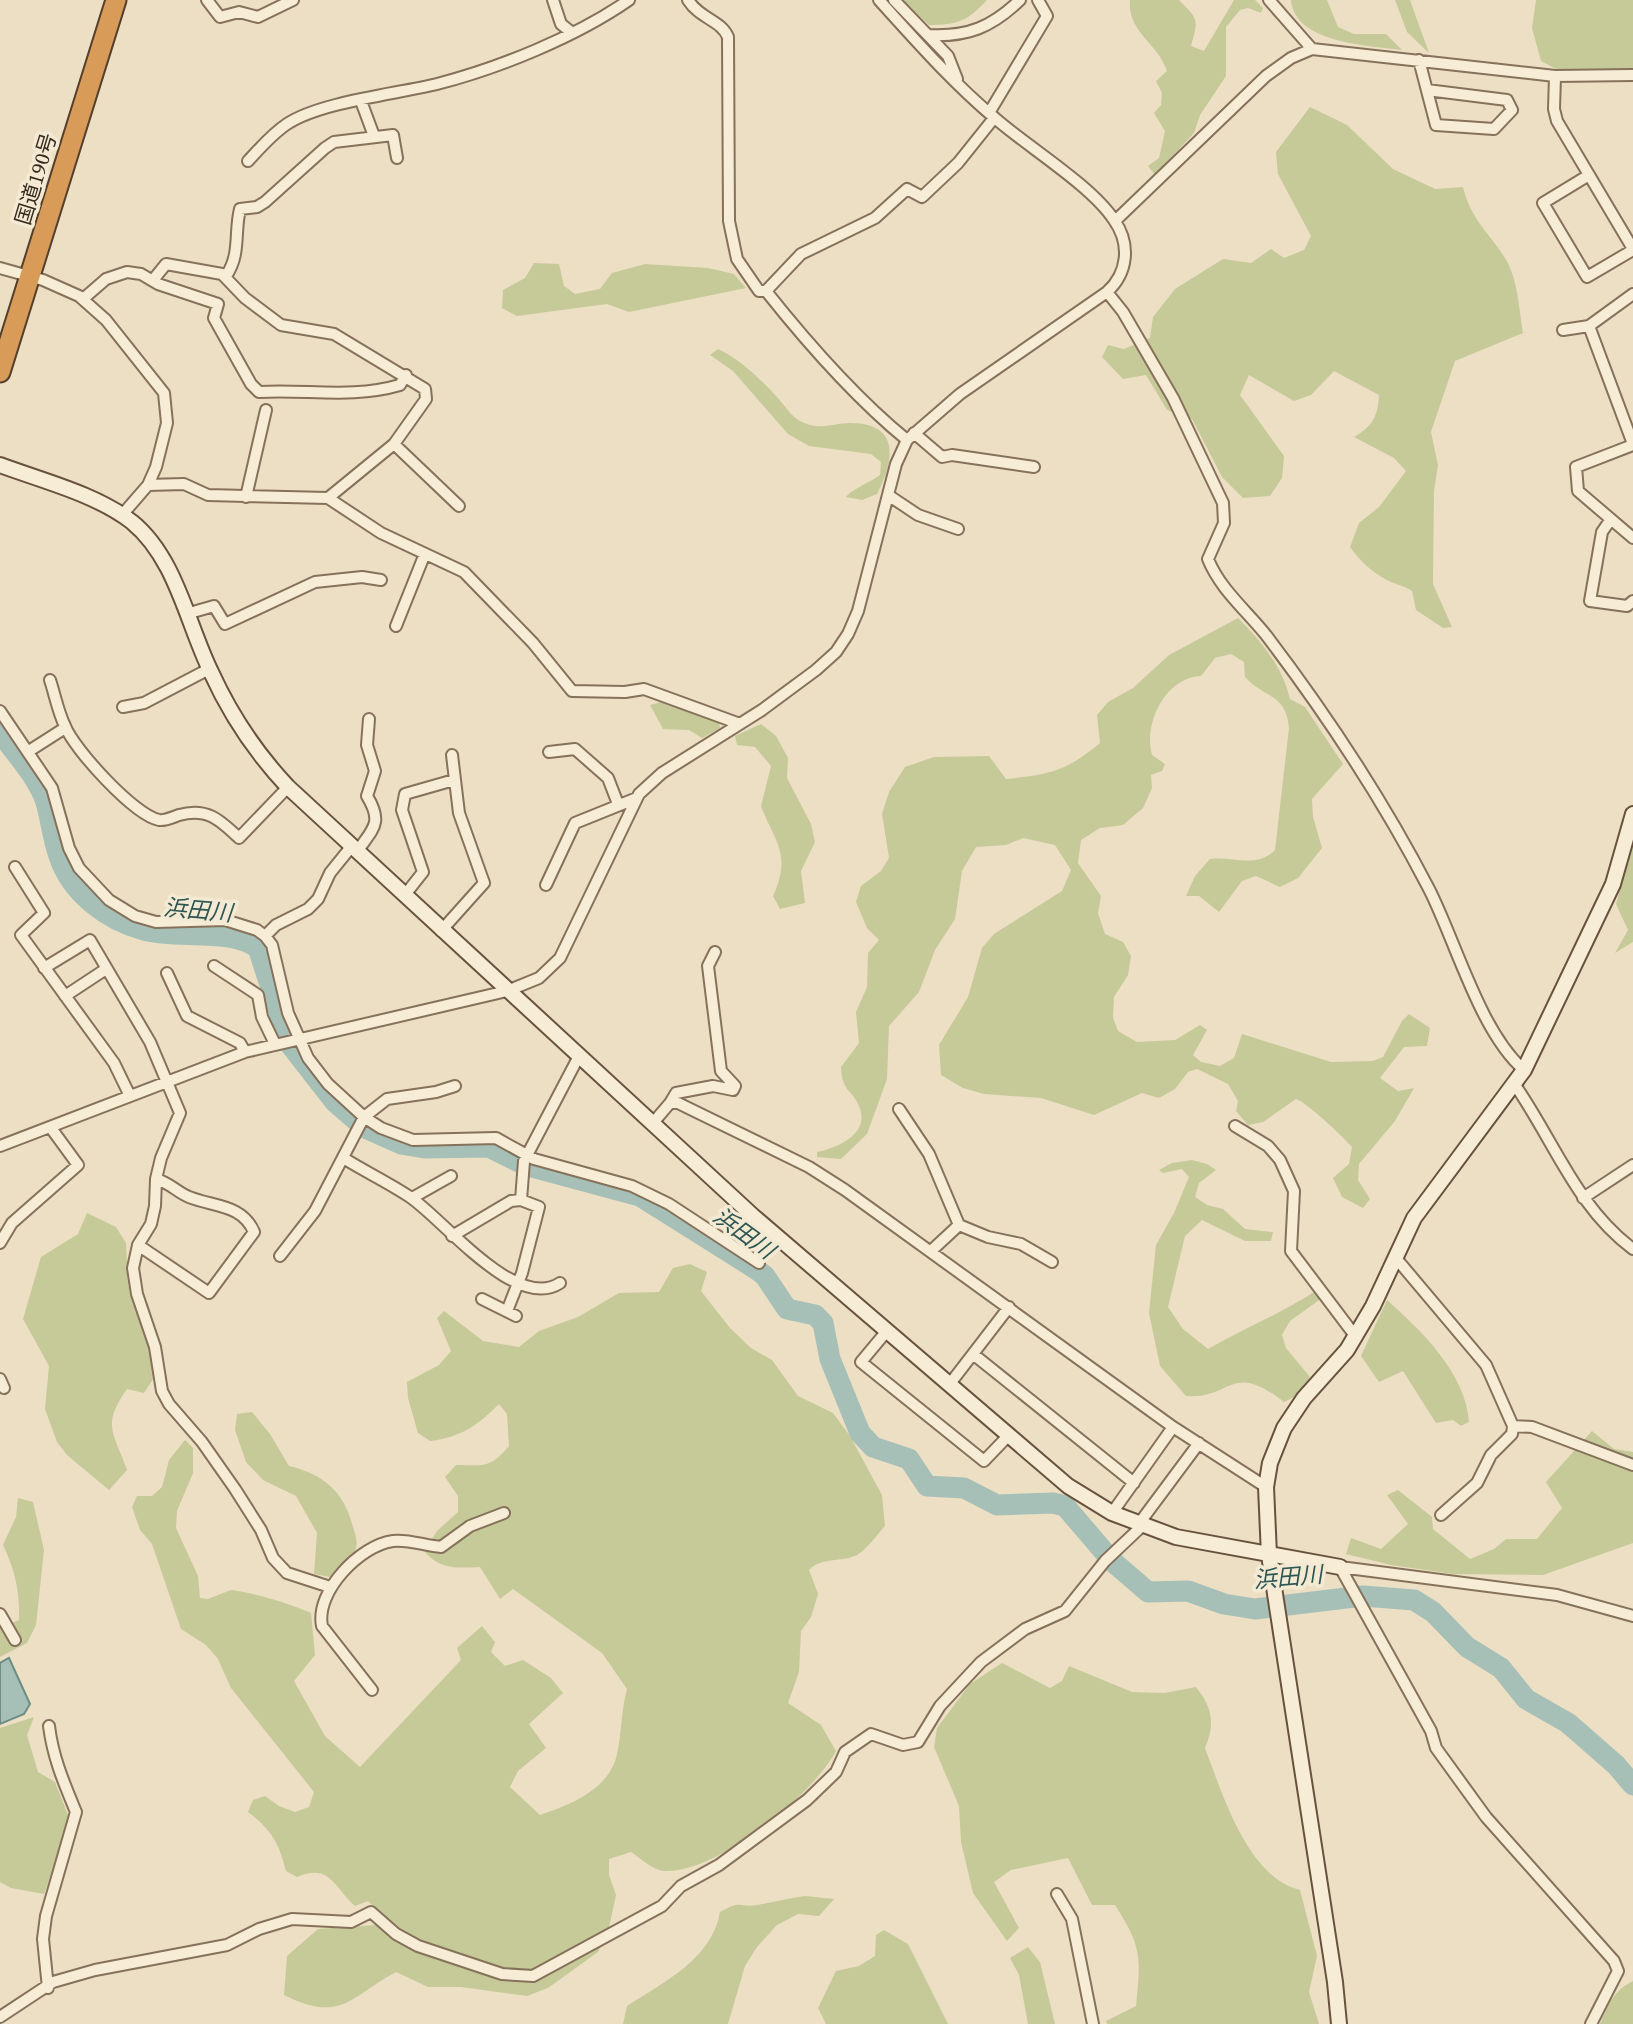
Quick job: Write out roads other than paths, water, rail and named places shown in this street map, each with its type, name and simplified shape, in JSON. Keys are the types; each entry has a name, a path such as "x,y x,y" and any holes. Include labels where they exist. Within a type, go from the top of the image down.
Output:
{"highway":[{"name":"国道190号","path":"0,372 116,0"}],"street":[{"path":"207,0 220,17 239,12 258,17 293,0"},
{"path":"553,0 561,24 571,32"},
{"path":"248,161 288,123 316,110 476,72 571,32 629,0"},
{"path":"688,0 698,15 725,29 728,37 729,221 737,259 759,291 766,291 801,254 875,218 907,188 922,197 958,163 992,115 1047,16 1038,0"},
{"path":"0,1146 245,1052 401,1018 507,991 539,978 560,958 637,798 662,773 740,724 816,670 836,652 848,634 896,464 910,437 960,394 1108,292 1119,282 1126,253 1123,237 1104,207 992,115 879,0"},
{"path":"894,0 948,56 958,82"},
{"path":"929,35 978,31 1003,17 1020,0"},
{"path":"1269,0 1312,49"},
{"path":"1115,221 1266,76 1292,58 1312,49 1555,76 1633,75"},
{"path":"1419,60 1436,125 1494,129 1512,110 1507,100 1427,90"},
{"path":"1555,76 1554,109 1558,121 1633,250 1587,278 1543,203 1589,175"},
{"path":"362,101 373,136"},
{"path":"226,276 234,264 238,249 240,209 257,207 265,202 334,142 393,135 397,158"},
{"path":"153,281 166,264 226,276 245,298 281,325 334,334 406,375 425,389 426,398 394,444 328,498"},
{"path":"0,268 29,276 83,299 106,320 164,393 167,424 148,485 122,515"},
{"path":"83,299 116,274 141,274 153,281 218,304 214,318 251,384 259,392 293,390 331,395 371,392 400,385 406,375"},
{"path":"766,291 790,324 825,357 875,413 910,437 942,457 952,455 1034,467"},
{"path":"1108,292 1123,312 1173,398 1223,503 1224,523 1209,559 1215,575 1265,635 1370,787 1428,888 1493,1032 1508,1057 1524,1070"},
{"path":"1563,330 1589,326 1633,294"},
{"path":"1589,326 1633,445 1576,467 1578,491 1633,538"},
{"path":"246,497 265,410"},
{"path":"394,444 459,506"},
{"path":"0,465 122,515 149,539 160,556 209,669 237,724 288,787 652,1124 886,1332 1068,1486 1112,1513 1140,1526 1176,1537 1340,1567 1557,1595 1633,1616"},
{"path":"148,485 184,484 208,495 328,498 381,533 424,555 450,564 474,581 533,643 572,691 644,689 740,724"},
{"path":"888,495 918,515 958,529"},
{"path":"1611,519 1602,532 1591,601 1627,606 1633,601"},
{"path":"396,626 424,555"},
{"path":"186,614 214,606 225,624 315,582 362,577 381,580"},
{"path":"123,707 144,704 209,669"},
{"path":"50,680 65,728 119,791 139,809 160,820 188,812 204,812 217,817 239,838 288,787"},
{"path":"0,711 52,788 69,848 79,868 109,900 135,916 156,922 225,920 257,930 265,936 272,945 288,1013 298,1039 308,1058 361,1122 401,1137 438,1141 496,1138 524,1162 650,1193 759,1263"},
{"path":"265,936 276,925 308,909 318,899 330,873 375,829 375,816 367,796 375,771 367,745 369,719"},
{"path":"29,751 65,728"},
{"path":"548,752 575,749 608,778 618,804"},
{"path":"441,931 484,883 459,813 453,755"},
{"path":"404,896 423,872 402,810 405,794 454,780"},
{"path":"546,885 575,823 637,798"},
{"path":"1339,2024 1335,1982 1269,1555 1266,1487 1276,1445 1292,1413 1356,1337 1395,1257 1427,1200 1524,1070 1613,884 1633,814"},
{"path":"15,867 44,913 21,935 114,1063 130,1096"},
{"path":"44,968 90,940 150,1042 180,1113 161,1158 156,1179 155,1206 150,1224 138,1245 133,1268 136,1294 155,1347 162,1391 169,1404 202,1442 235,1489 261,1530 273,1558 287,1573 330,1587"},
{"path":"652,1124 676,1093 713,1086 733,1090 735,1086 721,1071 708,966 715,952"},
{"path":"214,966 258,995 262,1017 277,1044"},
{"path":"65,996 106,969"},
{"path":"167,973 187,1016 240,1043 245,1052"},
{"path":"521,1200 524,1162 579,1056"},
{"path":"1515,1085 1583,1198 1609,1232 1633,1249"},
{"path":"280,1256 315,1212 345,1159 361,1122 387,1099 436,1092 455,1086"},
{"path":"670,1103 678,1103 809,1167 1009,1307 1173,1427 1266,1487"},
{"path":"899,1109 929,1154 959,1225 988,1237 1021,1244 1052,1262"},
{"path":"1235,1126 1268,1146 1280,1160 1294,1191 1291,1251 1356,1337"},
{"path":"0,1243 12,1223 78,1165 51,1128"},
{"path":"345,1159 412,1198 481,1259 518,1282 539,1291 549,1290 560,1283"},
{"path":"1583,1198 1633,1165"},
{"path":"412,1198 451,1176"},
{"path":"138,1245 209,1293 254,1232 248,1218 230,1209 190,1197 170,1183 156,1179"},
{"path":"452,1236 511,1201 521,1200 539,1208 511,1313 482,1299"},
{"path":"930,1251 959,1225"},
{"path":"1395,1257 1486,1365 1513,1426 1512,1434 1491,1455 1477,1483 1441,1515"},
{"path":"949,1385 1009,1307"},
{"path":"886,1332 861,1362 984,1461 1008,1436"},
{"path":"973,1354 1134,1483"},
{"path":"1513,1426 1532,1427 1633,1465"},
{"path":"1112,1513 1173,1427"},
{"path":"0,2017 48,1988 53,1982 95,1970 227,1945 276,1923 292,1919 351,1922 371,1912 396,1934 418,1945 502,1974 533,1976 662,1906 681,1886 719,1865 807,1800 836,1772 845,1752 860,1740 871,1734 903,1745 918,1742 940,1706 981,1662 1026,1629 1065,1611 1140,1526 1199,1443"},
{"path":"372,1690 322,1626 330,1587 352,1563 382,1544 395,1540 441,1547 470,1526 504,1513"},
{"path":"1340,1567 1431,1731 1436,1748 1486,1817 1614,1961 1618,1971 1591,2024"},
{"path":"0,1614 15,1640"},
{"path":"48,1988 43,1939 46,1916 76,1812 57,1766 49,1726"},
{"path":"1057,1894 1072,1919 1093,2024"}],"water":[{"path":"9,1658 30,1704 24,1714 0,1724 0,1663"}],"waterway":[{"name":"浜田川","path":"0,732 41,790 59,856 72,882 81,893 104,912 144,930 233,938 258,948 289,1043 335,1102 365,1128 401,1144 424,1148 489,1147 525,1165 640,1196 756,1269 765,1276 787,1309 815,1315 823,1323 830,1359 860,1433 873,1447 909,1459 927,1486 964,1488 997,1505 1053,1503 1065,1506 1112,1561 1148,1592 1188,1591 1224,1604 1255,1609 1363,1596 1414,1600 1433,1612 1467,1647 1501,1668 1526,1699 1568,1723 1616,1765 1633,1785"}]}
